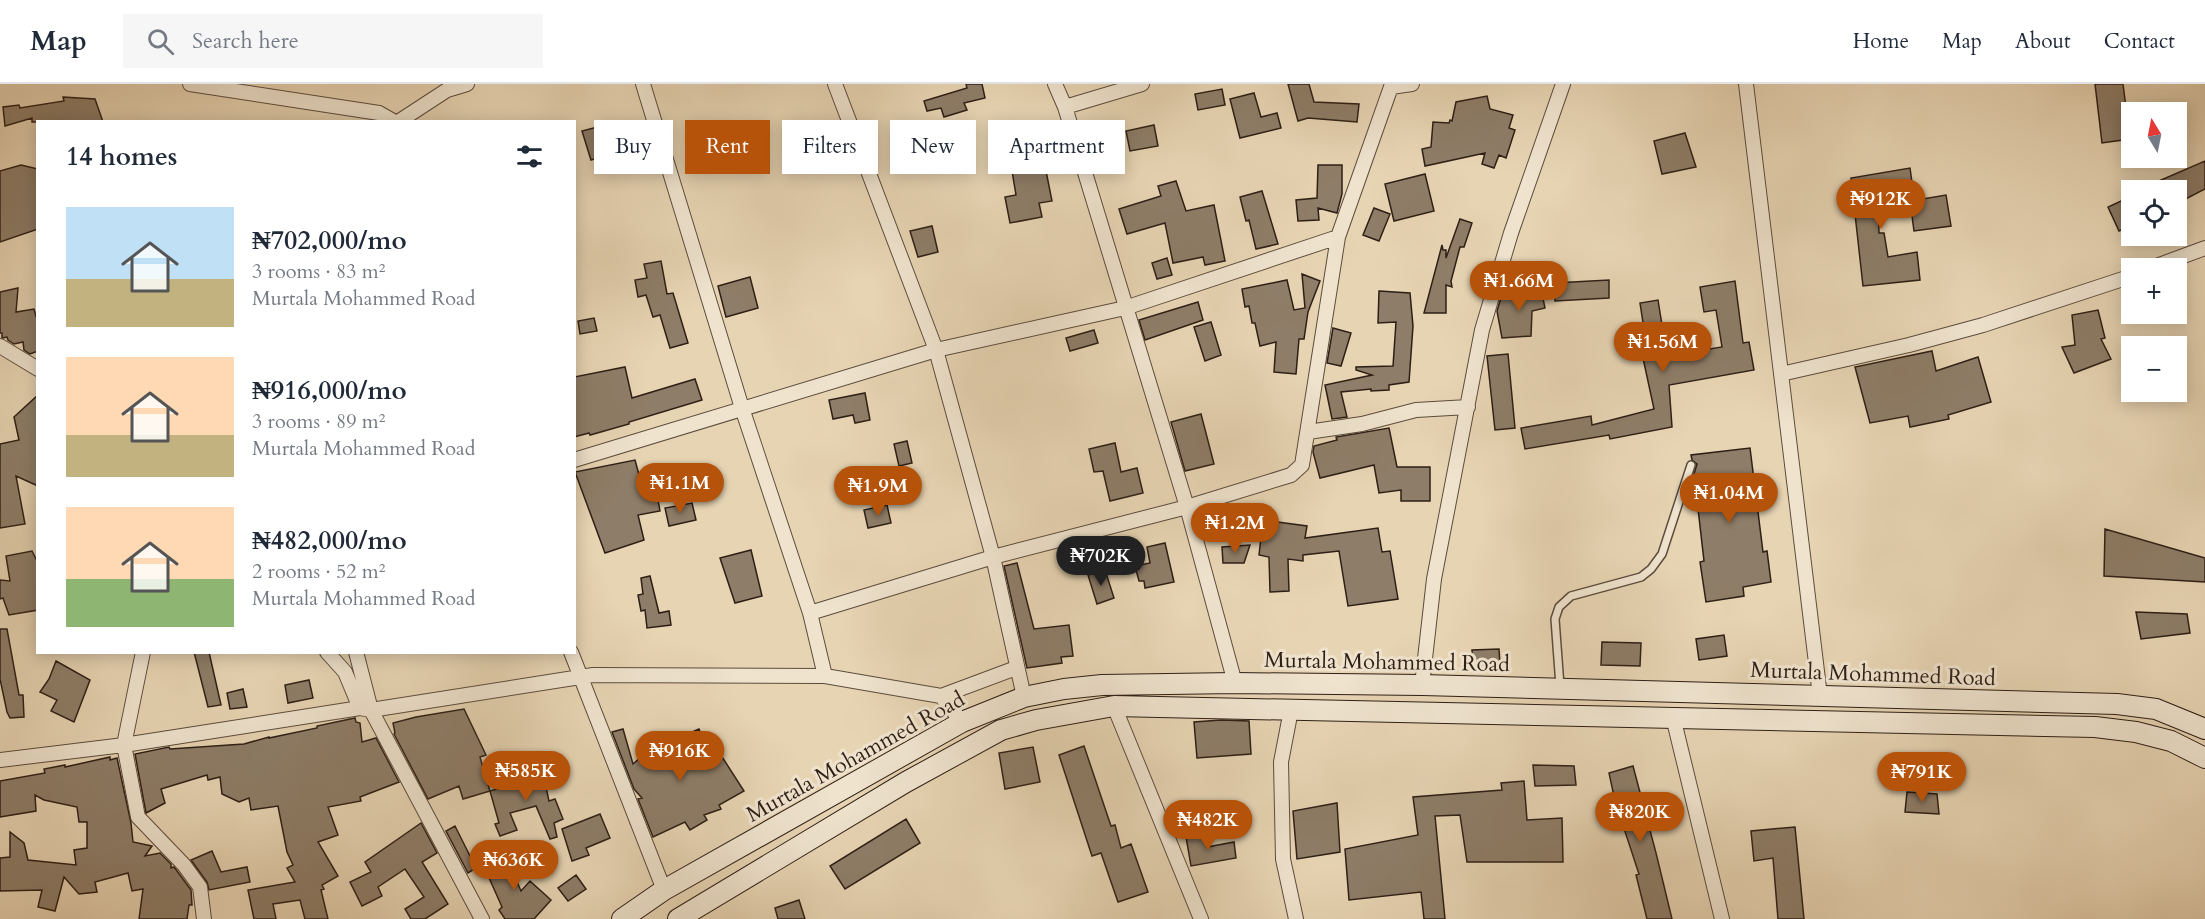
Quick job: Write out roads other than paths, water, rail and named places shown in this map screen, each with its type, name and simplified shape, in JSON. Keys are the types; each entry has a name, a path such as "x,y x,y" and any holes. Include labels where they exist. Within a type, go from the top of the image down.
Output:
{"main road":[{"name":"Murtala Mohammed Road","path":"622,919 664,890 962,722 1024,697 1064,689 1102,685 1235,683 1422,685 2117,704 2156,709 2205,729"},
{"path":"1160,684 1162,707"},
{"path":"678,919 906,782 1001,730 1036,720 1114,706 2096,727 2136,732 2171,741 2205,758"}],"street":[{"path":"189,84 379,113 392,120"},
{"path":"399,120 447,90 467,84"},
{"path":"643,84 742,408 810,613 825,676"},
{"path":"835,84 936,350 993,557 1024,697"},
{"path":"1055,84 1065,107 1187,507 1235,683"},
{"path":"1065,107 1142,84"},
{"path":"810,613 993,557 1187,507 1291,475 1302,465 1338,237 1391,86 1412,84"},
{"path":"1422,685 1434,579 1482,330 1512,233 1563,84"},
{"path":"1746,84 1820,696"},
{"path":"576,459 936,350 1125,308 1338,237"},
{"path":"2178,258 2205,248"},
{"path":"1781,374 1909,345 1983,325 2121,280"},
{"path":"0,346 36,368"},
{"path":"1308,432 1362,424 1416,410 1468,407"},
{"path":"143,654 124,745 138,817 184,865 200,887 204,919"},
{"path":"329,654 345,672 482,919"},
{"path":"356,654 365,709"},
{"path":"572,654 664,890"},
{"path":"0,760 124,745 593,675 825,676 942,696 1016,668"},
{"path":"942,696 962,722"},
{"path":"1114,706 1201,919"},
{"path":"1291,710 1281,762 1283,859 1296,919"},
{"path":"1673,717 1722,919"}],"lane":[{"path":"1560,689 1555,619 1559,607 1571,596 1641,577 1651,569 1662,554 1691,465"}]}
